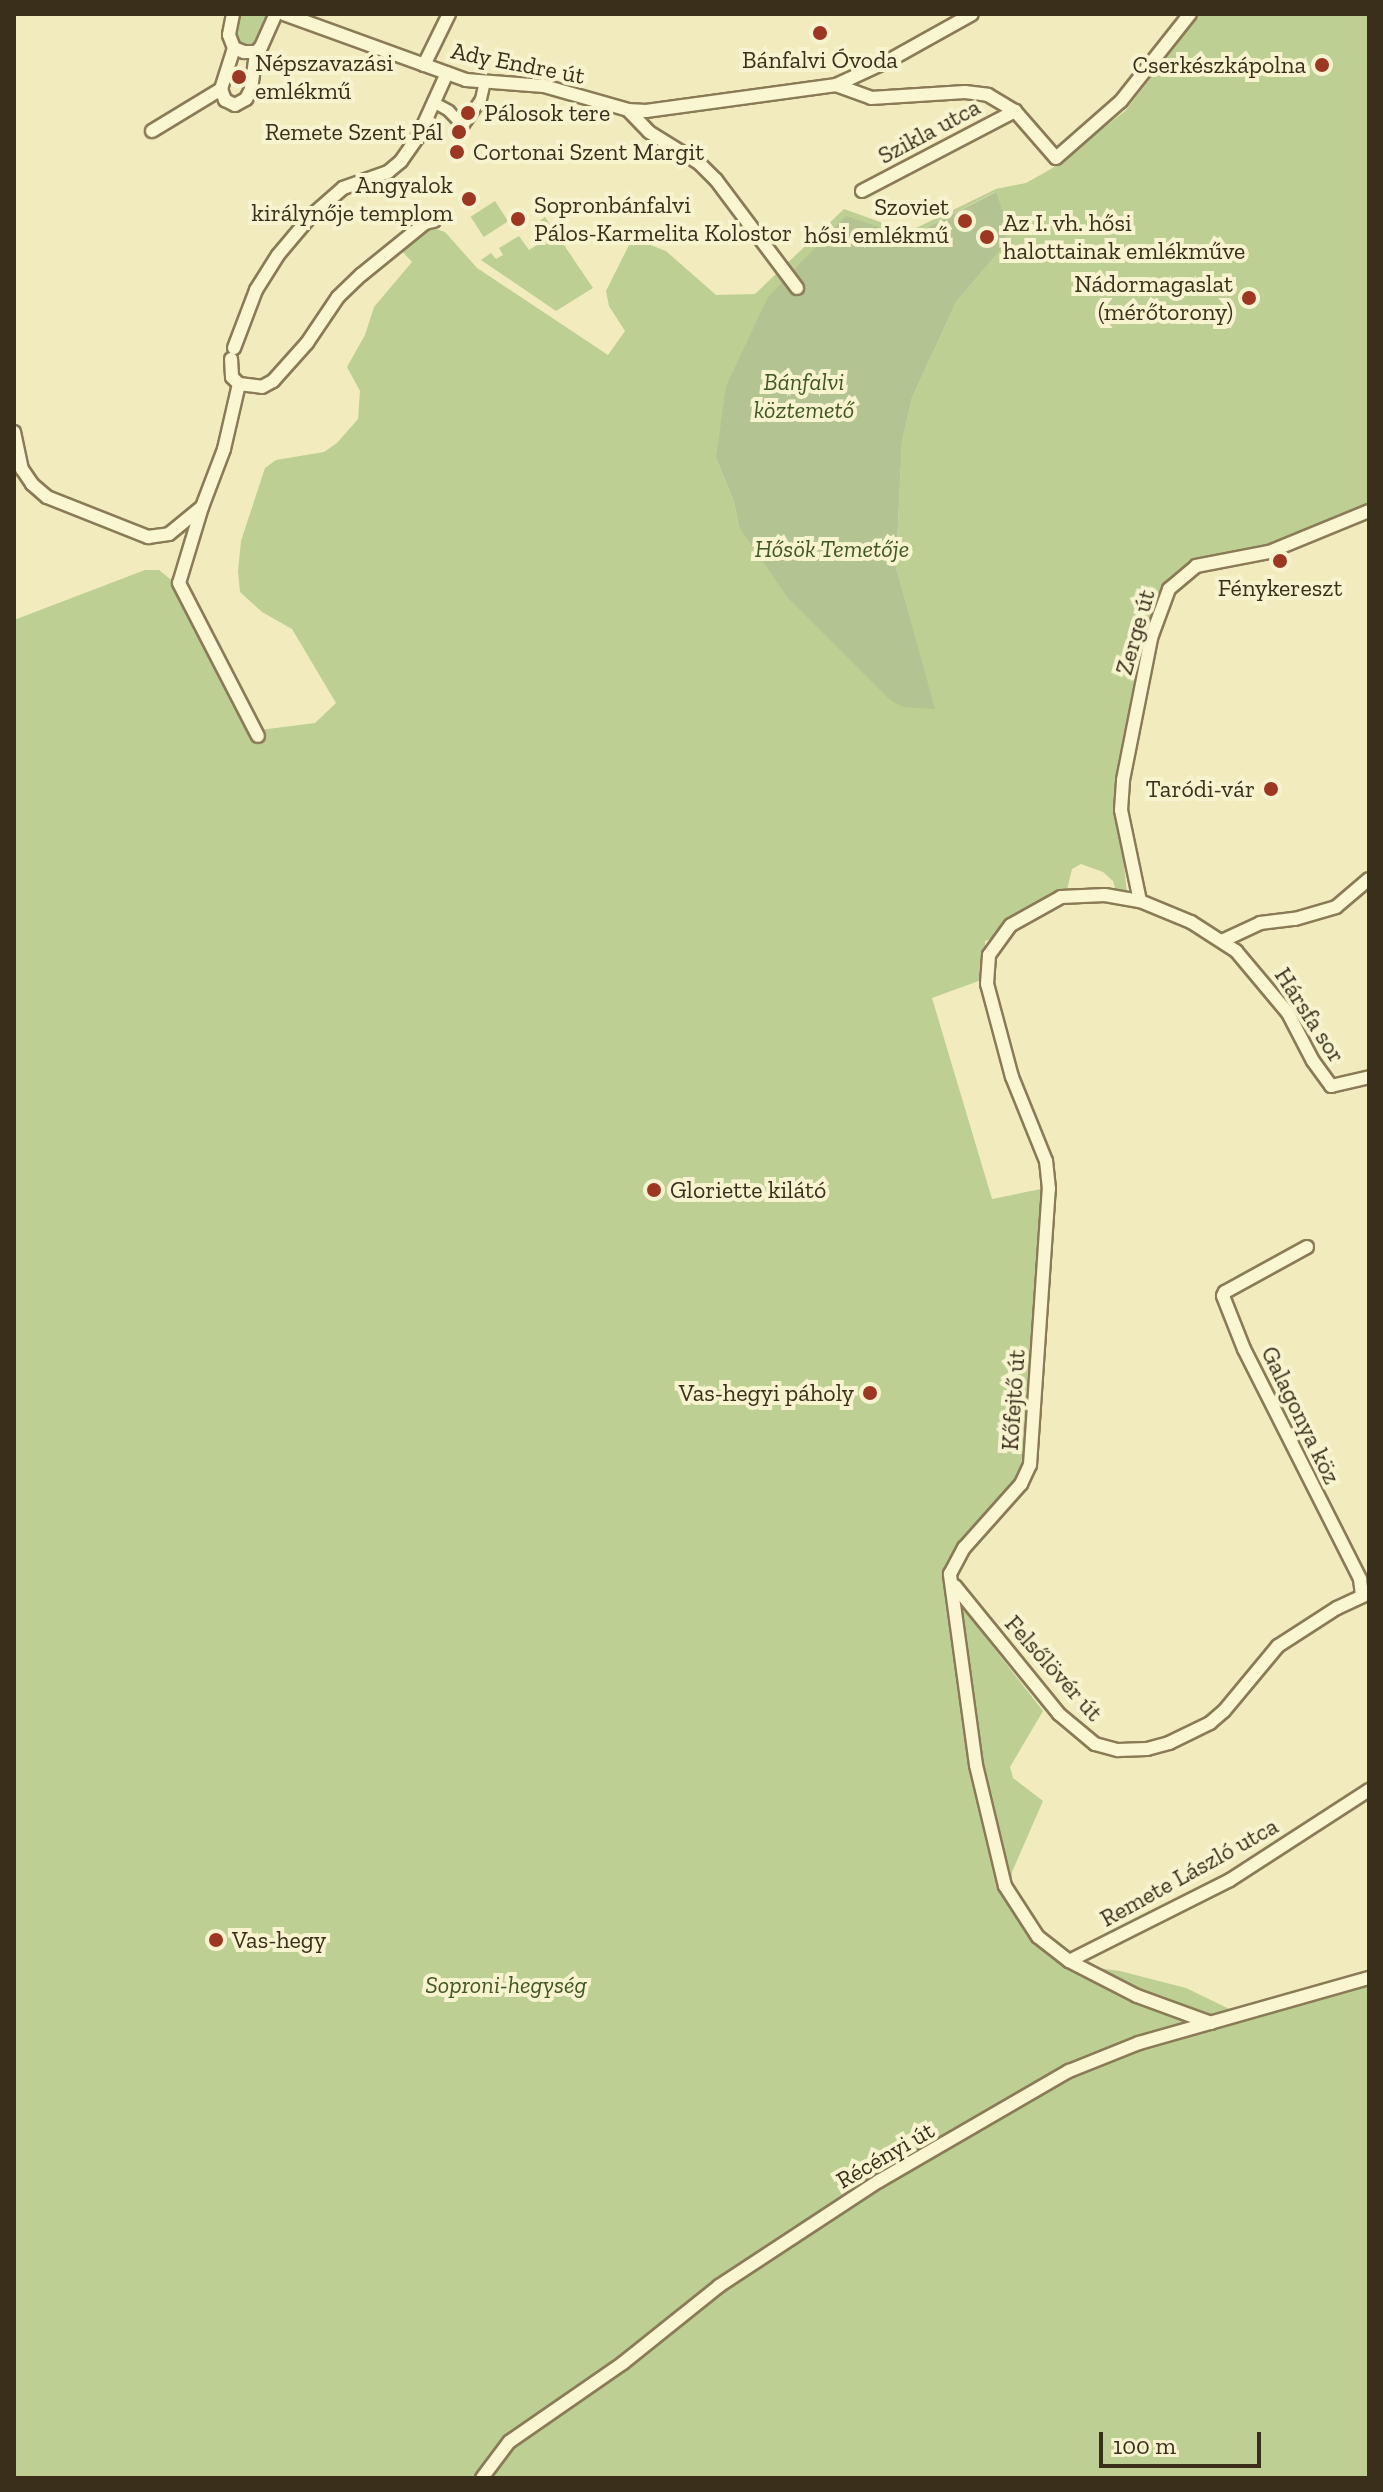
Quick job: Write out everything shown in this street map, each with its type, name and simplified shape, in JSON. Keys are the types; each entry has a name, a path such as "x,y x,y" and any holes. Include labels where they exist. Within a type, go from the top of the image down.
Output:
{"street":[{"path":"221,89 229,103 235,105 246,99 251,89 256,52 266,40 276,14"},
{"name":"Ady Endre út","path":"284,14 447,73 485,82 544,86 628,110 675,109 836,85 972,14"},
{"path":"424,65 449,14"},
{"name":"Szikla utca","path":"836,85 871,98 981,93 1015,111 1056,158 1121,101 1190,14"},
{"path":"152,131 221,89 234,48 228,18"},
{"path":"234,48 256,52"},
{"path":"434,221 425,223 338,297 307,343 273,381 262,387 239,384 232,377 232,353 256,290 278,255 310,217 343,188 388,172 401,161 418,137 447,73"},
{"path":"433,102 449,111 463,126 481,99 485,82"},
{"path":"628,110 649,132 699,163 716,180 797,288"},
{"name":"Szikla utca","path":"862,191 1015,111"},
{"path":"239,384 230,429 179,583 258,736"},
{"path":"14,432 16,454 32,484 47,497 66,505 148,537 169,534 202,507"},
{"name":"Zerge út","path":"1140,901 1121,810 1123,780 1151,638 1169,589 1196,566 1269,552 1369,511"},
{"path":"1224,940 1260,923 1295,919 1336,907 1369,879"},
{"name":"Hársfa sor","path":"1091,894 1140,901 1224,940 1265,982 1288,1013 1313,1061 1331,1086 1369,1077"},
{"name":"Kőfejtő út","path":"1091,894 1061,897 1011,925 995,945 985,970 1012,1077 1046,1161 1049,1189 1030,1465 1021,1484 952,1567 955,1586 952,1604 976,1765 1005,1886 1038,1937 1069,1961 1137,1996 1211,2023"},
{"name":"Galagonya köz","path":"1307,1247 1225,1292 1223,1296 1244,1349 1366,1594"},
{"name":"Felsőlövér út","path":"955,1586 1018,1668 1059,1714 1095,1744 1118,1750 1147,1749 1169,1743 1210,1723 1224,1711 1278,1646 1366,1594"},
{"name":"Remete László utca","path":"1069,1961 1230,1880 1369,1790"},
{"name":"Récényi út","path":"482,2478 501,2451 523,2431 623,2363 719,2286 879,2181 1069,2071 1139,2043 1369,1978"}],"green space":[{"path":"232,14 270,14 253,53 231,53 225,42 224,29"},
{"name":"Soproni-hegység","path":"1200,14 1369,14 1369,512 1274,552 1195,567 1149,601 1153,613 1116,787 1127,894 1116,892 1113,881 1103,872 1081,864 1072,869 1066,894 1003,935 985,941 984,979 932,998 992,1199 1041,1189 1033,1411 1021,1484 951,1574 969,1616 1043,1711 1010,1767 1013,1778 1043,1801 1012,1872 1010,1901 1067,1964 1120,1971 1186,1988 1246,2017 1369,1982 1369,2478 14,2478 14,620 145,570 159,570 170,579 215,652 253,731 315,723 336,703 292,629 262,612 240,592 238,571 241,541 265,468 276,460 324,452 337,443 358,419 360,391 347,367 365,335 374,307 412,262 400,249 422,232 436,229 445,232 477,268 608,355 625,331 609,306 606,291 630,243 640,241 666,251 716,295 755,294 844,209 908,232 996,189 1026,183 1051,169 1125,111","holes":["995,192 998,253 956,302 912,398 902,442 896,567 934,708 739,527 734,502 716,458 908,237"]},
{"path":"996,192 1009,230 998,253 956,302 912,398 902,442 896,567 935,709 903,707 890,700 788,598 739,527 734,502 716,458 726,386 768,297 846,216 908,237"},
{"path":"495,201 508,221 484,237 471,217"},
{"path":"545,217 593,288 556,311 481,260 491,253 496,259 503,255 499,248 519,236 529,250 543,241 533,226"}],"place":[{"name":"Bánfalvi Óvoda","path":"820,33"},
{"name":"Cserkészkápolna","path":"1322,65"},
{"name":"Népszavazási emlékmű","path":"239,77"},
{"name":"Pálosok tere","path":"468,113"},
{"name":"Remete Szent Pál","path":"459,132"},
{"name":"Cortonai Szent Margit","path":"457,152"},
{"name":"Angyalok királynője templom","path":"469,199"},
{"name":"Sopronbánfalvi Pálos-Karmelita Kolostor","path":"518,219"},
{"name":"Szoviet hősi emlékmű","path":"965,221"},
{"name":"Az I. vh. hősi halottainak emlékműve","path":"987,237"},
{"name":"Nádormagaslat (mérőtorony)","path":"1249,298"},
{"name":"Fénykereszt","path":"1280,561"},
{"name":"Taródi-vár","path":"1271,789"},
{"name":"Gloriette kilátó","path":"654,1190"},
{"name":"Vas-hegyi páholy","path":"870,1393"},
{"name":"Vas-hegy","path":"216,1940"}],"park label":[{"name":"Bánfalvi köztemető","path":"804,396"},
{"name":"Hősök Temetője","path":"832,549"}]}
